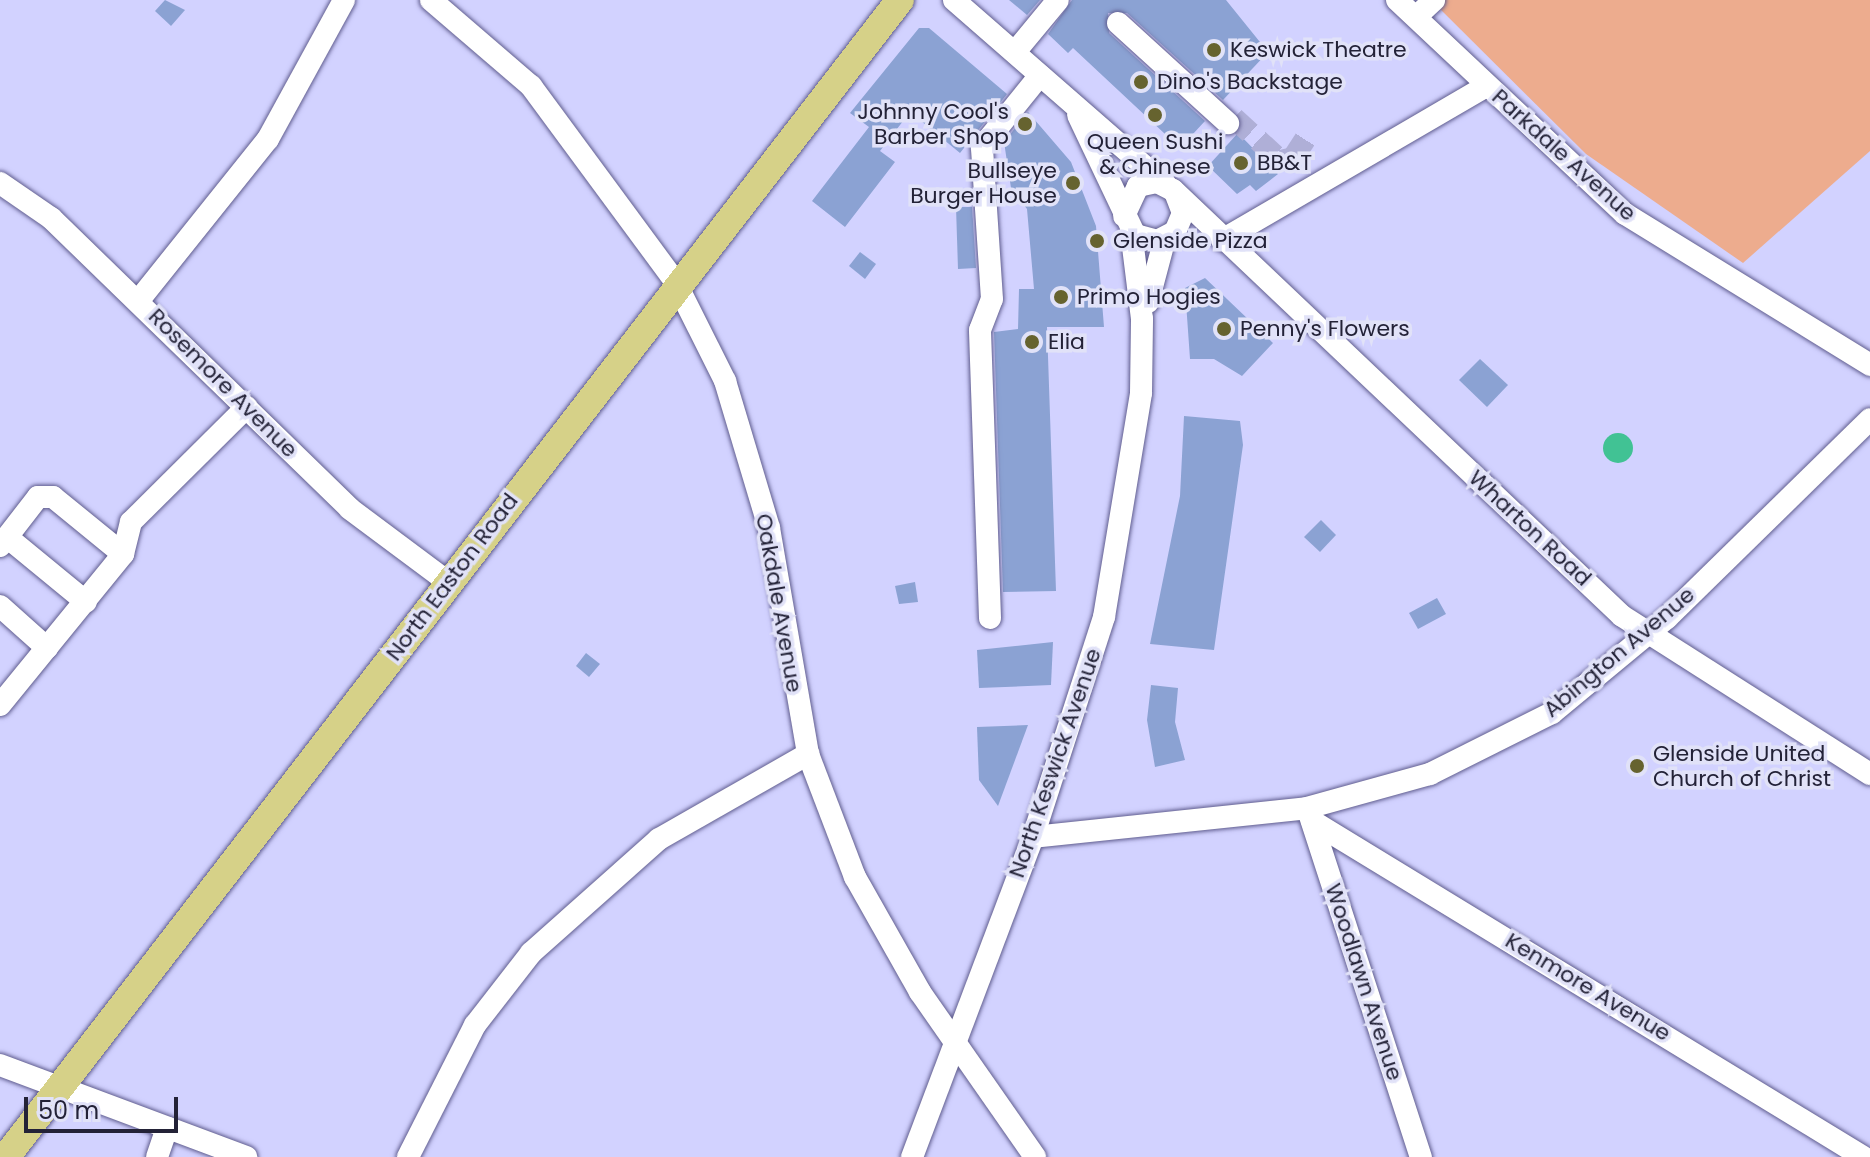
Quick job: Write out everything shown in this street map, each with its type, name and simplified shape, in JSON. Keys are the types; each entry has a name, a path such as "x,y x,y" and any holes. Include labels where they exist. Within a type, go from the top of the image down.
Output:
{"main road":[{"name":"North Easton Road","path":"6,1157 676,283 900,0"}],"street":[{"path":"139,300 268,139 344,0"},
{"name":"Oakdale Avenue","path":"431,0 531,86 676,283 725,381 769,528 808,754 855,877 920,992 957,1039 1035,1157"},
{"name":"North Keswick Avenue","path":"912,1157 1033,837 1119,553 1152,277 1169,236 1183,213 1170,188 1073,107 954,0"},
{"path":"1015,52 1058,0"},
{"name":"Parkdale Avenue","path":"1397,0 1426,8 1487,86 1625,214 1870,365"},
{"path":"1118,23 1228,123"},
{"path":"990,618 980,330 992,299 982,147 1040,75"},
{"path":"1170,188 1138,186 1126,222 1148,240 1197,232 1222,240 1487,86"},
{"name":"North Keswick Avenue","path":"1073,107 1126,222 1142,355"},
{"name":"Rosemore Avenue","path":"0,183 51,218 139,300 350,509 448,582"},
{"name":"Wharton Road","path":"1170,188 1222,240 1648,633 1870,774"},
{"path":"4,692 47,648 123,554 131,522 247,407"},
{"name":"Abington Avenue","path":"1033,837 1310,814 1430,774 1552,713 1648,633 1870,419"},
{"path":"86,602 4,542 38,497 53,497 123,554"},
{"path":"0,606 47,648"},
{"path":"408,1157 475,1025 531,953 659,839 808,754"},
{"name":"Woodlawn Avenue","path":"1310,814 1421,1157"},
{"name":"Kenmore Avenue","path":"1310,814 1863,1157"},
{"path":"0,1065 167,1128 198,1149 246,1157"},
{"path":"157,1157 167,1128"}],"shaded area":[{"path":"1431,0 1870,0 1870,151 1743,263 1586,154"},
{"path":"1618,433 1624,434 1632,442 1632,454 1624,462 1618,463 1612,462 1604,454 1603,448 1604,442 1612,434"}],"building":[{"path":"165,0 185,10 171,26 155,11"},
{"path":"1009,0 1040,0 1027,15"},
{"name":"Keswick Theatre","path":"1072,0 1226,0 1268,52 1223,100 1127,13 1108,13 1109,33 1205,121 1180,148 1073,48 1068,53 1048,34"},
{"path":"919,28 929,28 1007,94 960,153 910,112 880,151 895,162 845,227 812,201 869,127 850,113"},
{"path":"1028,112 1071,162 1096,226 1104,327 1047,327 1056,591 1003,592 994,332 1018,329 1019,289 1034,289 1027,209 1011,188 1004,142"},
{"name":"BB&T","path":"1238,133 1278,174 1256,191 1250,185 1237,194 1208,166"},
{"path":"956,207 972,207 976,268 958,269"},
{"path":"860,252 876,264 865,279 849,266"},
{"name":"Penny's Flowers","path":"1205,278 1273,343 1242,376 1214,359 1190,359 1185,288"},
{"path":"1480,359 1508,385 1487,407 1459,380"},
{"path":"1184,416 1240,421 1243,445 1214,650 1150,644 1180,496"},
{"path":"1321,520 1336,535 1320,552 1304,537"},
{"path":"915,582 918,602 899,604 895,586"},
{"path":"1437,598 1446,614 1418,629 1409,613"},
{"path":"1053,642 1051,685 979,688 977,650"},
{"path":"586,653 600,664 589,677 576,666"},
{"path":"1151,685 1178,688 1175,722 1185,760 1155,767 1147,720"},
{"path":"1028,725 998,806 979,780 977,727"}],"tunnel":[{"path":"1234,118 1281,161 1293,158 1310,132"}],"place":[{"name":"Keswick Theatre","path":"1214,50"},
{"name":"Dino's Backstage","path":"1141,82"},
{"name":"Queen Sushi & Chinese","path":"1155,115"},
{"name":"Johnny Cool's Barber Shop","path":"1025,124"},
{"name":"BB&T","path":"1241,163"},
{"name":"Bullseye Burger House","path":"1073,183"},
{"name":"Glenside Pizza","path":"1097,241"},
{"name":"Primo Hogies","path":"1061,297"},
{"name":"Penny's Flowers","path":"1224,329"},
{"name":"Elia","path":"1032,342"},
{"name":"Glenside United Church of Christ","path":"1637,766"}]}
